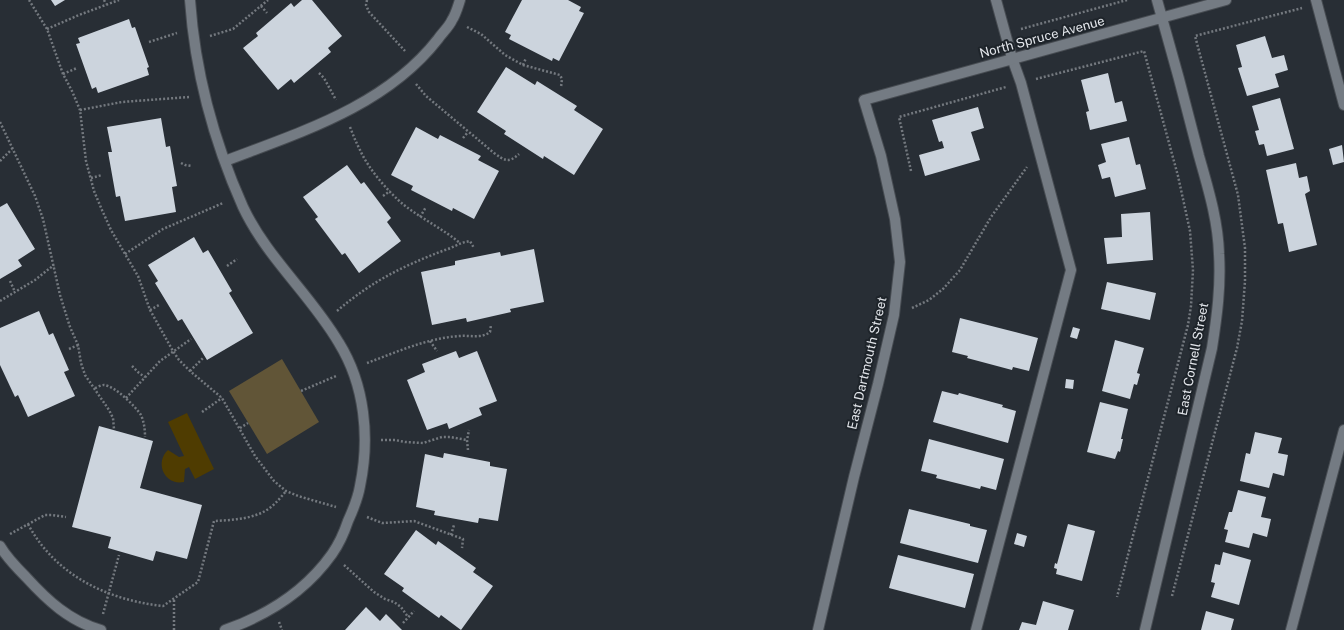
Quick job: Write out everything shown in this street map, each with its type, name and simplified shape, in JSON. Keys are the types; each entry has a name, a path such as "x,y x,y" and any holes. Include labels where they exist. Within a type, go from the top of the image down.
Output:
{"street":[{"path":"190,0 196,55 204,95 225,162 244,209 263,242 340,343 353,369 362,400 365,441 365,455 360,488 343,534 332,554 298,590 274,609 251,621 225,630"},
{"path":"225,162 304,131 364,102 406,72 426,55 452,20 460,0"},
{"path":"976,630 1071,270 1021,83 1012,58 996,0"},
{"name":"East Cornell Street","path":"1145,630 1212,348 1220,286 1219,252 1214,211 1186,102 1157,0"},
{"name":"North Spruce Avenue","path":"864,100 1226,0"},
{"path":"1316,0 1344,105"},
{"name":"East Dartmouth Street","path":"818,630 894,315 900,262 896,219 881,156 864,100"},
{"path":"1291,630 1344,430"},
{"path":"3,542 6,557 54,605 82,627 100,630"}],"path":[{"path":"29,0 47,29 63,74 80,110 83,125 84,145 94,191 111,230 138,276 150,310 179,360 222,398 255,456 265,470 274,481 286,491 308,500 352,511 382,523 393,521 414,521 463,539 462,548"},
{"path":"104,0 106,4"},
{"path":"47,29 78,15 119,0"},
{"path":"194,40 233,29 268,0"},
{"path":"367,0 366,5 369,12 417,63"},
{"path":"1005,33 1127,0"},
{"path":"261,6 267,14"},
{"path":"452,20 481,34 505,55 523,66 560,76 562,79 561,87"},
{"path":"149,42 193,27"},
{"path":"911,171 899,117 1144,51 1178,176 1190,231 1193,270 1191,306 1188,325 1117,597"},
{"path":"523,66 526,58"},
{"path":"63,74 77,68"},
{"path":"406,72 426,96 494,153 503,159 508,160 513,159 519,154"},
{"path":"319,73 328,84 360,150 376,174 390,191 403,204 420,217 460,243"},
{"path":"80,110 122,102 173,99 204,95"},
{"path":"0,122 34,196 43,220 70,327 78,345 85,375 109,410 113,418 114,429"},
{"path":"463,138 468,132"},
{"path":"0,161 12,149"},
{"path":"894,315 929,300 943,289 960,270 991,216 1031,161 1040,155"},
{"path":"181,163 192,166"},
{"path":"91,178 102,175"},
{"path":"383,196 390,191"},
{"path":"125,254 163,229 239,196"},
{"path":"420,217 426,207"},
{"path":"325,322 357,294 378,280 403,267 460,243 470,241 474,248"},
{"path":"227,266 237,259"},
{"path":"0,301 34,280 54,265"},
{"path":"10,281 15,292"},
{"path":"150,310 159,305"},
{"path":"301,391 353,369 430,340 459,336 486,335 490,332 491,325"},
{"path":"126,398 160,362 191,339"},
{"path":"430,340 437,351"},
{"path":"69,349 78,345"},
{"path":"190,371 203,358"},
{"path":"132,366 145,377"},
{"path":"95,388 100,385 106,385 126,398 140,414 144,423 145,437"},
{"path":"202,412 222,398"},
{"path":"240,428 248,423"},
{"path":"468,450 467,440 469,430"},
{"path":"365,441 395,440 410,443 423,443 446,437 467,440"},
{"path":"28,524 34,536 67,571 108,594 144,604 163,606 198,582 214,521 247,517 263,512 271,507 286,491"},
{"path":"3,542 28,524 45,515 66,517"},
{"path":"451,534 454,525"},
{"path":"332,554 369,588 385,599 394,602 408,617"},
{"path":"100,630 119,555"},
{"path":"174,599 174,630"},
{"path":"403,623 414,611"}],"shaded area":[{"path":"282,359 319,422 267,454 229,391"},
{"path":"187,413 214,469 195,479 189,467 185,469 184,482 177,482 172,481 167,477 162,467 162,461 168,450 179,457 184,456 168,422"}],"building":[{"path":"51,0 65,0 55,6"},
{"path":"302,0 312,0 342,36 328,48 331,52 294,83 291,79 278,90 243,48 258,36 256,33 291,3 294,7"},
{"path":"522,0 568,0 581,7 579,11 584,13 559,61 553,58 552,61 509,39 511,35 505,32"},
{"path":"129,19 132,28 135,27 149,67 147,68 149,75 98,93 96,87 92,89 76,44 80,43 78,38"},
{"path":"1265,36 1272,58 1284,55 1288,70 1275,74 1279,87 1247,96 1238,68 1242,67 1236,45"},
{"path":"506,67 535,85 537,81 577,106 574,110 603,129 574,175 544,156 543,159 504,134 506,131 477,112"},
{"path":"1108,73 1115,103 1122,101 1127,121 1090,130 1086,112 1089,111 1081,80"},
{"path":"1280,98 1294,149 1267,156 1264,144 1259,145 1255,131 1259,130 1252,106"},
{"path":"978,107 984,128 971,132 980,160 925,176 919,155 944,148 942,141 939,142 932,120"},
{"path":"161,118 166,147 170,146 177,186 172,187 176,212 125,221 120,196 116,197 108,152 112,152 107,127"},
{"path":"416,127 438,139 440,135 481,156 478,160 499,171 474,219 453,208 452,211 411,190 413,186 391,175"},
{"path":"1129,137 1136,165 1140,164 1146,189 1115,197 1110,177 1102,179 1098,165 1106,162 1101,144"},
{"path":"1342,145 1344,162 1333,165 1329,149"},
{"path":"1296,163 1299,178 1307,176 1310,191 1305,194 1317,245 1289,252 1283,223 1278,224 1266,170"},
{"path":"347,165 361,184 364,182 391,218 387,222 401,241 359,273 345,253 342,255 315,219 318,217 303,197"},
{"path":"7,203 35,249 18,260 22,266 0,279 0,207"},
{"path":"1150,212 1153,260 1107,264 1104,238 1122,237 1121,214"},
{"path":"194,237 203,253 208,250 232,291 229,293 253,333 207,360 182,319 178,321 155,283 158,281 148,265"},
{"path":"534,249 544,302 510,309 511,312 467,322 466,318 432,325 421,272 455,265 455,261 500,252 501,256"},
{"path":"1107,282 1156,293 1150,320 1101,309"},
{"path":"39,311 49,335 53,333 69,370 64,372 75,396 28,417 18,395 15,397 0,365 0,328"},
{"path":"960,318 1038,338 1029,371 1013,367 1012,370 967,358 968,356 952,352"},
{"path":"1073,327 1080,329 1077,339 1070,337"},
{"path":"1115,340 1144,348 1137,373 1140,374 1137,385 1134,384 1130,399 1102,391"},
{"path":"456,351 459,358 477,351 497,401 479,408 482,415 449,429 447,423 427,430 407,380 425,372 422,364"},
{"path":"1066,379 1074,380 1073,389 1065,388"},
{"path":"942,391 958,395 959,393 1003,405 1002,407 1016,411 1008,443 933,422"},
{"path":"1100,402 1128,409 1121,439 1123,439 1120,452 1118,451 1115,459 1087,452"},
{"path":"99,426 153,441 140,488 202,505 187,559 156,551 153,561 108,548 111,537 72,527"},
{"path":"1255,432 1282,438 1278,453 1288,455 1284,476 1273,473 1269,488 1240,481 1246,453 1250,454"},
{"path":"929,439 1004,459 996,490 981,486 980,489 936,478 937,475 921,471"},
{"path":"444,453 490,462 490,466 507,469 498,521 479,518 478,523 434,515 435,511 416,507 425,454 443,458"},
{"path":"1238,490 1266,497 1261,517 1271,519 1267,537 1253,533 1249,548 1225,542 1228,530 1224,529 1229,512 1232,512"},
{"path":"909,509 970,524 970,526 987,530 978,563 900,543"},
{"path":"1068,524 1095,531 1082,581 1056,574 1057,569 1054,568 1055,563 1057,564"},
{"path":"416,530 436,545 438,541 476,568 473,572 493,586 461,630 441,615 439,618 402,591 404,588 384,574"},
{"path":"1017,533 1027,536 1024,547 1014,544"},
{"path":"1223,552 1251,560 1239,605 1211,597 1215,583 1211,582 1215,564 1220,565"},
{"path":"898,555 974,574 965,608 889,588"},
{"path":"1043,601 1074,610 1068,630 1019,630 1022,622 1036,625"},
{"path":"366,607 380,621 386,614 402,630 345,630"},
{"path":"1206,611 1234,619 1231,630 1201,630"}]}
